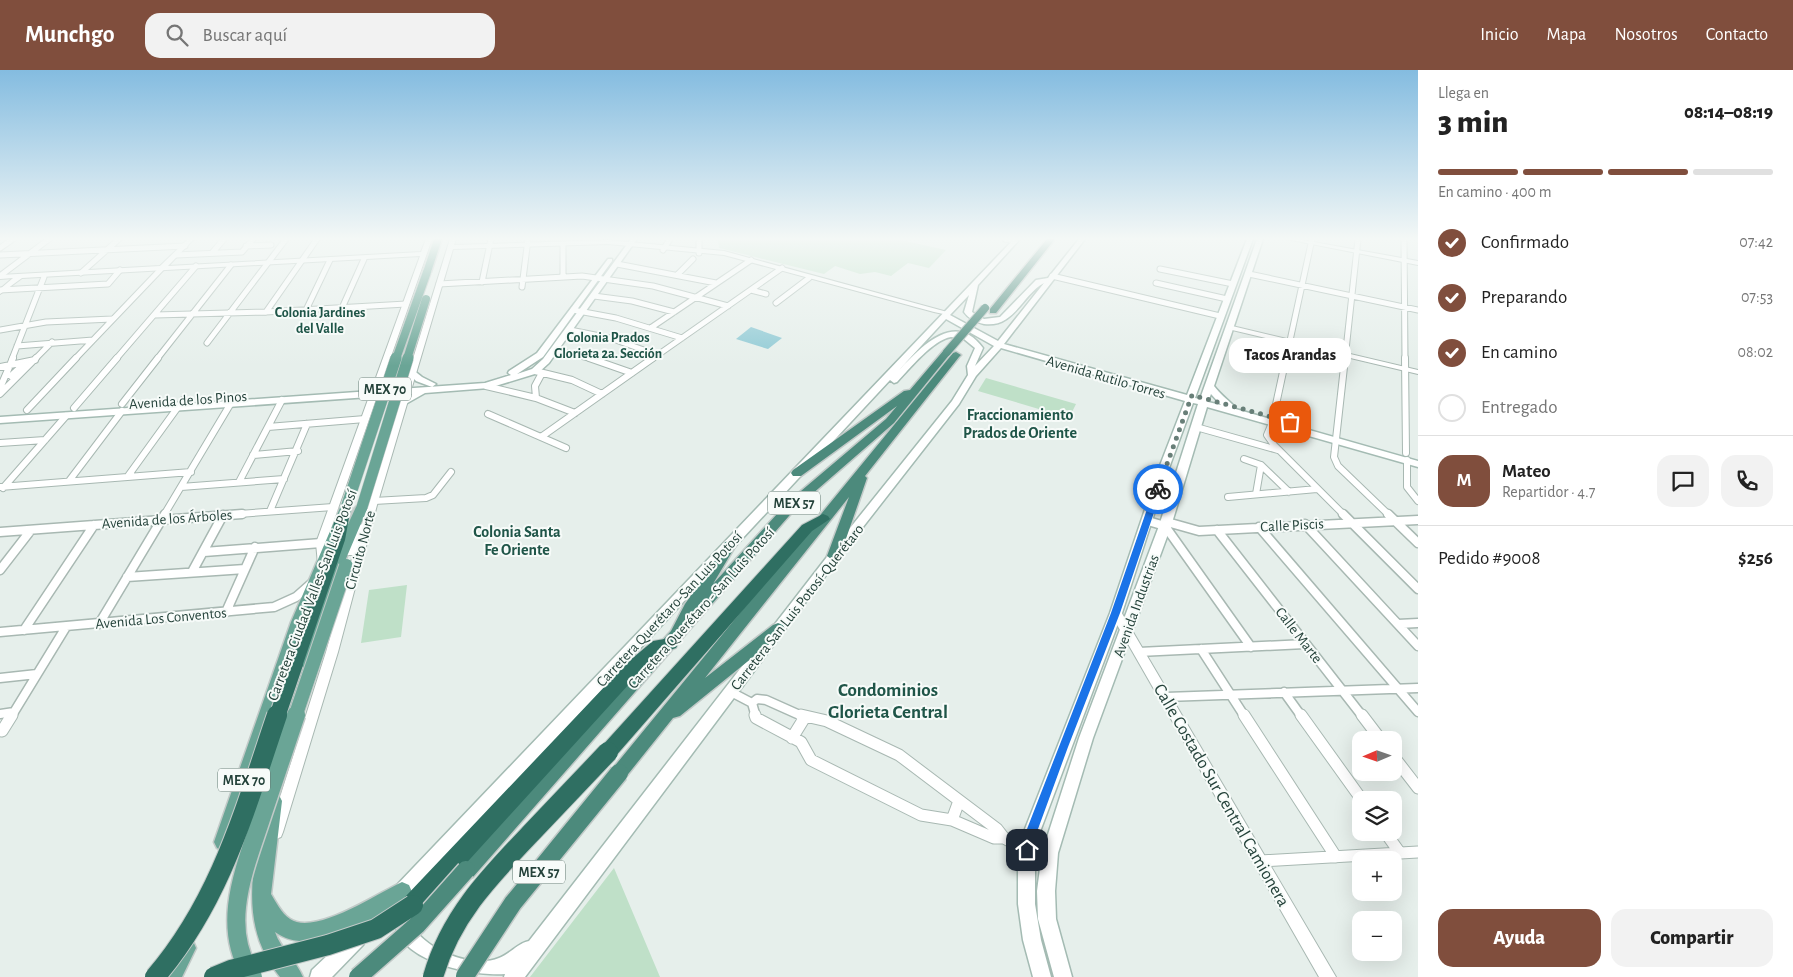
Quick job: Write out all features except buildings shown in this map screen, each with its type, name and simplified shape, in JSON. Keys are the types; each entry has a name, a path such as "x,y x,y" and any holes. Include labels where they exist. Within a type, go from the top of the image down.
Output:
{"highway":[{"name":"Carretera Querétaro - San Luis Potosí","path":"989,309 1010,281"},
{"name":"Carretera Querétaro - San Luis Potosí","path":"358,977 418,925 792,505 820,480 869,442 890,421 1014,281"},
{"name":"Carretera Querétaro - San Luis Potosí","path":"464,977 513,903 823,519 951,353"},
{"path":"797,473 922,383"},
{"path":"834,556 865,466"},
{"path":"155,977 176,956 201,914 228,862 338,540 341,511"},
{"path":"433,977 440,953 467,903 487,878 608,752 807,528 823,519"},
{"path":"214,977 231,970 328,946 376,929 634,667 659,646 671,642 686,610 722,562 730,545"},
{"path":"656,725 778,629"}],"main road":[{"name":"Carretera Ciudad Valles-San Luis Potosí","path":"171,977 188,942 322,561 427,281"},
{"name":"MEX 70","path":"293,977 268,940 263,918 266,861 283,733 338,561 366,508 428,281"},
{"path":"402,404 430,387 486,386 523,367 540,355 573,310 598,281"},
{"path":"375,391 498,380 538,372 594,296 600,281"},
{"path":"975,283 968,312 978,319 995,322 1003,319 1041,281"},
{"name":"Carretera San Luis Potosí-Querétaro","path":"513,977 626,826 834,556 956,402 972,375 1001,343 1048,281"},
{"name":"Avenida Industrias","path":"1042,977 1028,924 1024,886 1027,850 1033,829 1116,613 1164,468 1209,386 1247,281"},
{"name":"Carretera Querétaro-San Luis Potosí","path":"319,977 407,899 420,875 975,283"},
{"name":"Avenida Industrias","path":"1063,977 1047,919 1046,891 1050,853 1073,777 1166,524 1198,407 1220,316 1233,284"},
{"name":"Avenida Rutilo Torres","path":"947,314 1001,343 1198,407 1227,408 1406,457 1418,464"},
{"path":"864,402 876,396 941,337 952,335 965,336 976,341 979,348 971,366 972,375"},
{"path":"412,372 430,387"},
{"path":"1209,386 1227,408"},
{"name":"Avenida de los Pinos","path":"180,404 231,404 375,391"},
{"name":"Avenida de los Pinos","path":"0,412 74,408 122,408 375,391"},
{"path":"1198,407 1210,410 1227,408"},
{"name":"Avenida de los Pinos","path":"0,420 66,416 122,408"},
{"name":"Avenida Rutilo Torres","path":"1406,457 1418,457"},
{"path":"254,977 240,959 234,921 240,882 366,508"},
{"path":"1121,599 1136,606"},
{"path":"1067,737 1075,749 1073,777"},
{"path":"420,875 406,902 403,920 405,932 413,942 430,954 465,969 494,969 521,956 538,942"},
{"path":"263,897 277,920 290,930 317,930 343,923 407,899"}],"street":[{"path":"1,291 13,281"},
{"path":"8,376 9,365 27,325 42,281"},
{"path":"1,291 108,284 110,281"},
{"path":"27,410 149,281"},
{"path":"74,408 183,281"},
{"path":"69,481 218,281"},
{"path":"207,343 253,281"},
{"path":"266,312 287,281"},
{"path":"306,310 320,281"},
{"path":"342,308 354,281"},
{"path":"322,561 321,543 341,511 365,419 414,281"},
{"path":"439,284 491,281"},
{"path":"522,288 523,281"},
{"path":"623,281 653,286 728,306"},
{"path":"709,281 716,283"},
{"path":"540,437 763,281"},
{"path":"776,303 805,281"},
{"path":"824,281 947,314"},
{"path":"825,281 831,283"},
{"path":"1066,281 1220,316"},
{"path":"1220,281 1233,284"},
{"path":"1284,281 1418,310"},
{"path":"1303,281 1273,420 1267,435 1278,450 1418,590"},
{"path":"1354,281 1338,438 1334,457 1338,466 1418,542"},
{"path":"1404,281 1404,366 1407,487 1418,501"},
{"path":"652,327 716,283"},
{"path":"1156,283 1227,299"},
{"name":"Circuito Norte","path":"266,861 332,652 366,508 407,389 439,284"},
{"path":"751,290 766,294"},
{"path":"594,296 632,301 674,312"},
{"path":"154,315 231,311 266,312 406,304"},
{"path":"573,310 652,327 682,338"},
{"path":"0,330 46,322 112,319"},
{"path":"1232,325 1404,366 1418,367"},
{"path":"570,330 610,338 658,355"},
{"path":"18,346 93,340"},
{"path":"0,394 52,342"},
{"path":"556,350 583,356 632,373"},
{"path":"0,367 35,360"},
{"path":"0,388 8,376 25,362"},
{"path":"1404,366 1418,372"},
{"path":"380,375 394,377 412,372"},
{"path":"536,398 538,372 572,380 602,394"},
{"path":"8,376 20,376"},
{"path":"486,386 536,398 575,413"},
{"path":"238,482 282,400"},
{"path":"370,405 385,402 402,404"},
{"path":"128,476 180,404"},
{"path":"99,624 231,404"},
{"path":"1198,407 1278,450"},
{"path":"488,414 566,448"},
{"path":"1,488 66,416"},
{"path":"268,428 365,419"},
{"path":"270,512 298,451 307,424"},
{"path":"0,443 45,440"},
{"path":"253,454 298,451"},
{"path":"1244,459 1261,465 1288,492"},
{"path":"1256,494 1261,465"},
{"path":"1,488 191,472"},
{"path":"348,559 366,508 426,498 433,495 452,472"},
{"path":"181,487 284,479"},
{"path":"1228,497 1317,489"},
{"name":"Avenida de los Árboles","path":"0,532 270,512 341,511"},
{"path":"192,572 223,515"},
{"name":"Calle Piscis","path":"1148,521 1199,531 1305,524 1418,520"},
{"path":"1166,524 1251,647"},
{"path":"1305,524 1418,646"},
{"path":"24,630 94,525"},
{"path":"1259,527 1418,712"},
{"path":"0,570 31,530"},
{"name":"Calle Marte","path":"1217,530 1373,731"},
{"path":"204,552 321,543"},
{"path":"226,612 255,547"},
{"path":"127,577 245,569"},
{"name":"Avenida Los Conventos","path":"0,632 274,607 296,597 315,581"},
{"name":"Calle Costado Sur Central Camionera","path":"1116,613 1328,977"},
{"path":"1398,624 1418,623"},
{"path":"2,731 66,627"},
{"path":"1139,652 1306,644"},
{"path":"1201,649 1336,857"},
{"path":"0,678 37,674"},
{"path":"1166,697 1418,688"},
{"path":"731,692 752,703 756,718 801,742 811,760 921,815 952,820 994,838 1004,838"},
{"path":"1284,692 1356,791"},
{"path":"752,703 757,700 766,700 805,717 827,721 899,754 996,829 1004,838 1027,850"},
{"path":"0,714 14,712"},
{"path":"792,738 805,717"},
{"path":"1402,767 1418,788"},
{"path":"952,820 959,801"},
{"path":"1402,853 1418,852"},
{"path":"1261,861 1352,856"}],"green space":[{"path":"986,378 1076,404 1069,418 978,391"},
{"path":"407,585 401,637 361,643 369,590"},
{"path":"614,868 660,977 530,977"}],"water":[{"path":"751,327 782,338 768,349 736,339"}],"way so far":[{"path":"1158,489 1164,468 1192,395 1290,422"}],"place":[{"name":"Tacos Arandas","path":"1290,422"}],"district":[{"name":"Colonia Jardines del Valle","path":"320,320"},
{"name":"Colonia Prados Glorieta 2a. Sección","path":"608,346"},
{"name":"Fraccionamiento Prados de Oriente","path":"1020,423"},
{"name":"Colonia Santa Fe Oriente","path":"517,540"},
{"name":"Condominios Glorieta Central","path":"888,700"}],"route":[{"path":"1027,850 1063,747 1116,613 1158,489"}]}
